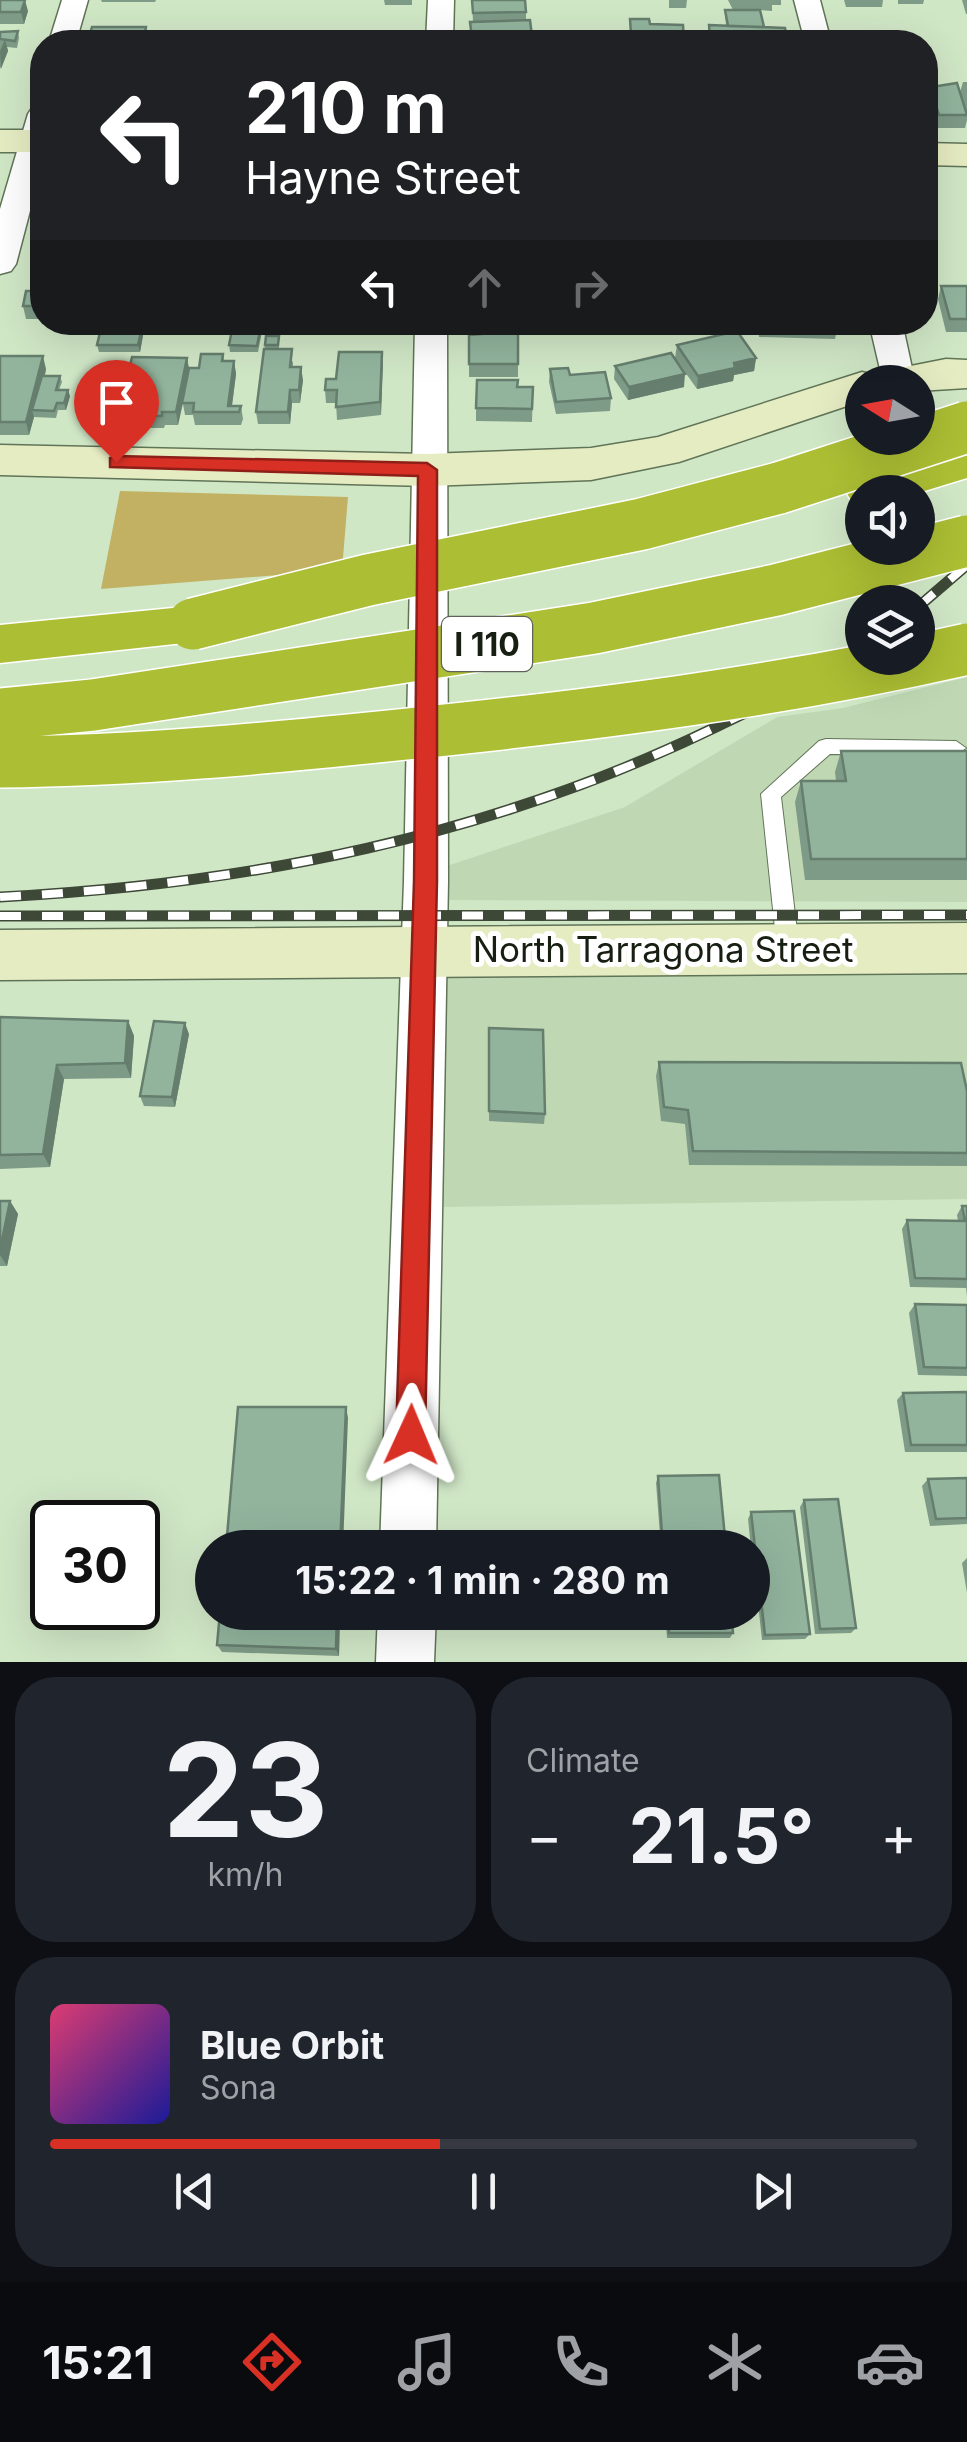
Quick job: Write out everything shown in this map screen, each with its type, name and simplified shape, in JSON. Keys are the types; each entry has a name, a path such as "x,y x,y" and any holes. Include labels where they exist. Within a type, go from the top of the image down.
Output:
{"highway":[{"path":"193,624 368,580 642,524 794,483 967,428"},
{"path":"926,475 967,462"},
{"path":"0,644 362,602 554,570 729,532 845,500"},
{"name":"I 110","path":"0,714 93,705 594,628 776,590 967,542"},
{"path":"0,762 203,752 459,728 708,698 967,650"}],"street":[{"path":"65,30 74,0"},
{"path":"440,30 441,0"},
{"path":"808,0 815,30"},
{"path":"0,264 8,205 30,134"},
{"path":"938,154 967,154"},
{"path":"408,1530 431,335"},
{"path":"884,365 885,335"},
{"path":"935,377 967,374"},
{"path":"0,460 427,470 554,467 632,458 697,442 845,395"},
{"name":"North Tarragona Street","path":"0,956 422,949 967,948"},
{"path":"406,1630 406,1662"}],"lane":[{"path":"788,948 771,794 826,746 956,748"}],"shaded area":[{"path":"120,491 348,497 342,570 101,589"},
{"path":"967,677 967,902 447,900 447,866 625,807 777,717 843,708"},
{"path":"967,964 967,1199 441,1207 444,966"}],"building":[{"path":"0,0 25,0 21,12 0,12"},
{"path":"472,0 525,0 526,12 473,13"},
{"path":"725,10 760,10 764,27 728,26"},
{"path":"630,19 683,25 683,30 631,30"},
{"path":"530,20 531,30 471,30 470,22"},
{"path":"709,25 785,30 709,30"},
{"path":"92,27 146,27 145,30 91,30"},
{"path":"18,31 15,41 0,39 0,32"},
{"path":"957,83 967,115 939,115 938,86"},
{"path":"941,286 967,286 967,319 950,319"},
{"path":"26,291 30,291 30,306 23,306"},
{"path":"99,335 140,335 138,345 97,345"},
{"path":"231,335 259,335 257,346 229,345"},
{"path":"469,335 518,335 518,364 469,364"},
{"path":"720,335 740,335 756,358 734,363 735,368 698,376 677,345"},
{"path":"266,336 279,336 278,345 265,345"},
{"path":"264,349 292,349 290,367 301,367 299,390 290,390 288,412 256,412"},
{"path":"339,352 382,352 380,402 336,407 337,390 325,390 326,379 336,379"},
{"path":"671,353 685,374 629,387 615,366"},
{"path":"201,354 223,354 222,361 234,361 228,406 241,406 239,412 193,412 194,403 182,403 189,368 199,368"},
{"path":"0,356 43,356 26,422 0,422"},
{"path":"132,357 187,358 176,412 162,412 162,416 118,415"},
{"path":"568,368 570,375 605,372 611,398 556,402 550,369"},
{"path":"42,376 60,376 56,390 68,390 64,403 57,403 54,411 32,410"},
{"path":"477,380 518,380 517,387 533,387 532,409 476,408"},
{"path":"841,751 967,751 967,859 811,859 801,781 846,781"},
{"path":"0,1017 128,1021 125,1063 57,1065 43,1154 0,1155"},
{"path":"154,1021 185,1023 172,1097 140,1096"},
{"path":"489,1028 543,1030 545,1114 489,1111"},
{"path":"659,1062 961,1063 967,1091 967,1153 693,1151 688,1110 664,1107"},
{"path":"0,1201 10,1201 0,1250"},
{"path":"962,1206 967,1206 967,1279 915,1278 907,1220 965,1221"},
{"path":"915,1304 967,1305 967,1368 924,1367"},
{"path":"967,1392 967,1445 911,1445 903,1393"},
{"path":"238,1407 346,1407 341,1530 228,1530"},
{"path":"719,1475 724,1530 662,1530 658,1476"},
{"path":"967,1478 967,1518 936,1519 928,1479"},
{"path":"838,1499 856,1628 820,1629 804,1500"},
{"path":"794,1511 810,1634 765,1635 764,1630 770,1630 770,1530 753,1530 751,1512"},
{"path":"218,1630 337,1630 336,1649 217,1645"},
{"path":"669,1630 733,1633 669,1633"}],"railway":[{"path":"935,592 967,565"},
{"path":"0,897 93,890 277,867 456,826 630,765 791,690 845,659"},
{"path":"0,916 967,915"}],"route":[{"path":"116,462 427,470 426,881 411,1435"}]}
